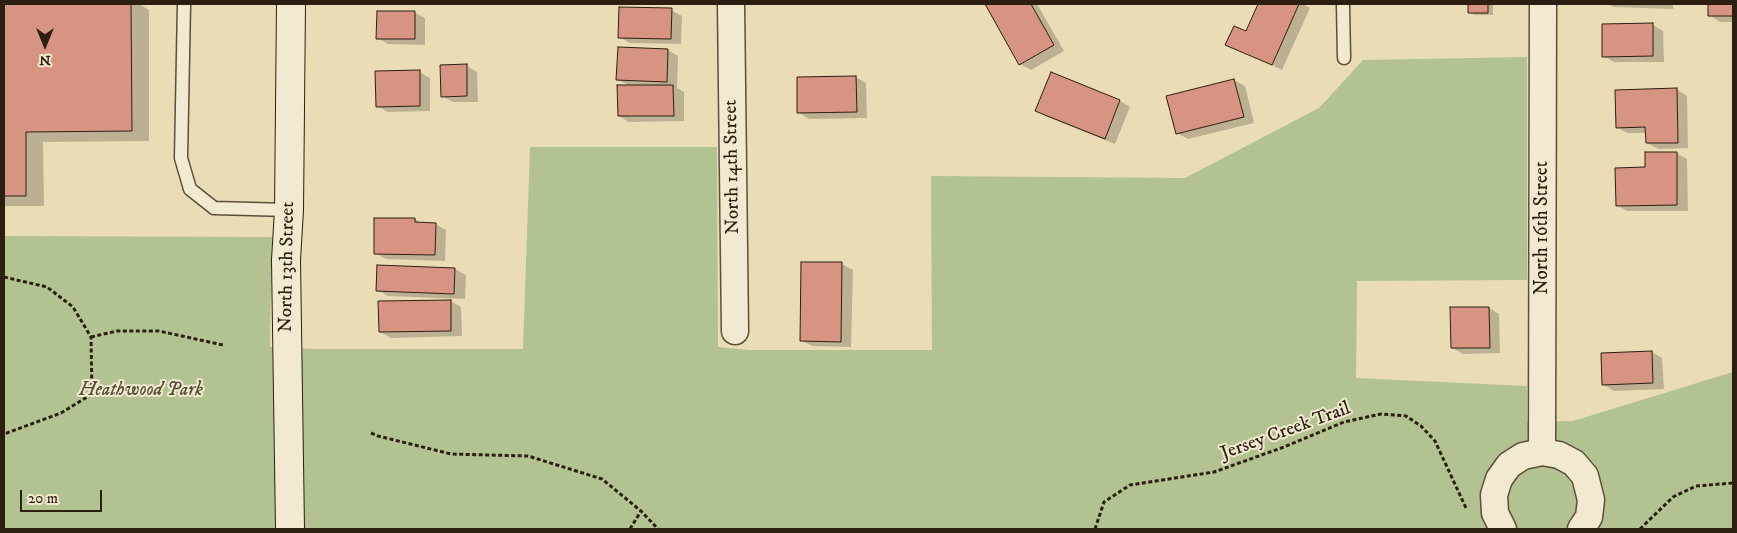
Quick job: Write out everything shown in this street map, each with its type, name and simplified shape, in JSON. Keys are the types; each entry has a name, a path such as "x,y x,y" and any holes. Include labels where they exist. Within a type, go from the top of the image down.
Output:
{"street":[{"name":"North 13th Street","path":"290,529 286,260 289,210 291,4"},
{"name":"North 14th Street","path":"731,4 735,331"},
{"name":"North 16th Street","path":"1542,452 1543,4"},
{"path":"1504,529 1495,513 1494,495 1499,479 1509,465 1523,456 1542,452 1559,455 1574,463 1585,476 1591,500 1588,517 1581,529"}],"lane":[{"path":"184,4 181,158 190,189 214,208 289,210"},
{"path":"1343,4 1344,58"}],"path":[{"path":"4,277 47,287 73,307 91,336 92,394 61,413 4,434"},
{"path":"91,336 118,331 159,331 223,345"},
{"name":"Jersey Creek Trail","path":"1095,529 1104,502 1130,485 1214,472 1284,447 1344,422 1381,414 1406,416 1421,426 1435,441 1467,512"},
{"path":"371,433 451,454 528,456 602,479 641,511 658,529"},
{"path":"1640,529 1673,498 1696,486 1733,483"},
{"path":"630,529 641,511"}],"green space":[{"name":"Heathwood Park","path":"1527,57 1527,280 1357,281 1356,378 1527,386 1527,422 1573,421 1733,372 1733,529 4,529 4,236 272,237 270,347 318,349 523,349 530,147 717,147 718,347 749,350 932,350 931,176 1185,178 1319,108 1363,60"}],"building":[{"path":"4,4 131,4 132,131 26,132 26,196 4,196"},
{"path":"985,4 1031,4 1054,45 1019,65"},
{"path":"1258,4 1299,4 1272,65 1225,45 1234,26 1246,31"},
{"path":"1468,4 1488,4 1488,13 1468,13"},
{"path":"1708,4 1733,4 1733,16 1708,16"},
{"path":"619,7 672,8 671,39 618,38"},
{"path":"377,11 415,11 415,39 376,39"},
{"path":"1653,23 1653,56 1602,57 1602,24"},
{"path":"618,47 668,49 667,82 616,80"},
{"path":"467,64 467,96 441,97 440,65"},
{"path":"420,70 420,106 376,107 375,71"},
{"path":"1051,72 1120,100 1105,139 1035,111"},
{"path":"856,76 857,112 797,113 797,77"},
{"path":"1234,79 1244,117 1176,134 1166,96"},
{"path":"617,85 673,85 674,116 618,116"},
{"path":"1677,88 1678,143 1646,143 1645,127 1616,128 1615,90"},
{"path":"1645,152 1677,152 1677,205 1616,206 1615,168 1645,167"},
{"path":"374,218 415,218 415,222 436,223 435,255 374,254"},
{"path":"801,262 842,262 841,342 800,341"},
{"path":"377,265 455,268 454,294 376,291"},
{"path":"451,300 451,331 379,332 378,301"},
{"path":"1450,307 1489,307 1490,348 1451,348"},
{"path":"1652,351 1653,383 1602,385 1601,353"}]}
